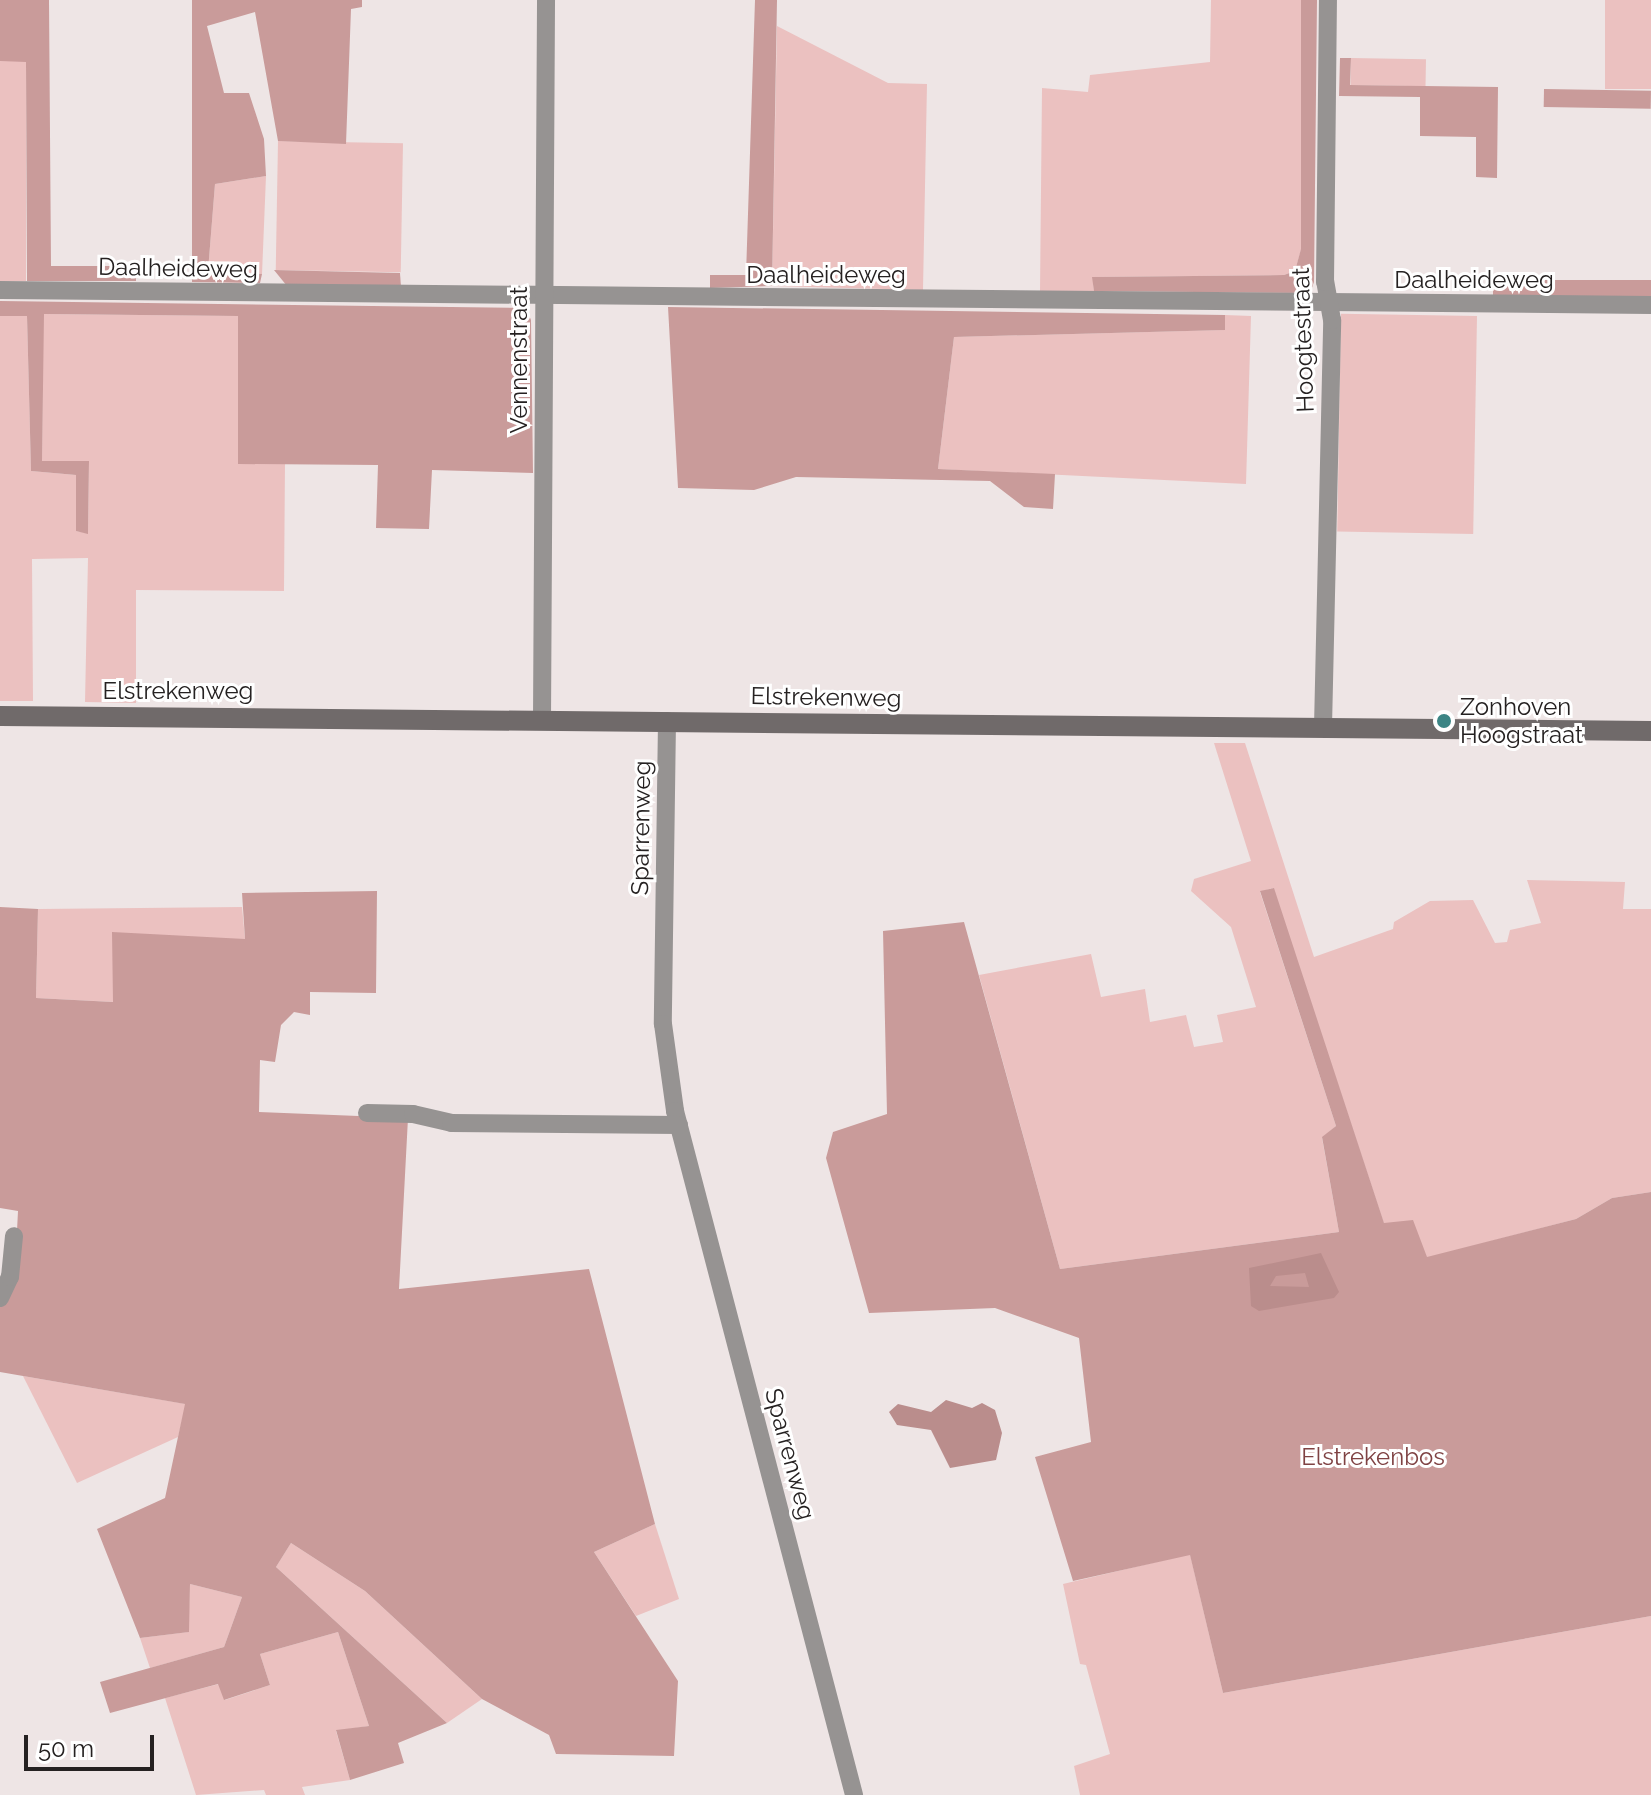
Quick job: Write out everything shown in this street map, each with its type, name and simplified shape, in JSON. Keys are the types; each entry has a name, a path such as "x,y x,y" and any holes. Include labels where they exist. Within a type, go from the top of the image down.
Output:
{"street":[{"name":"Vennenstraat","path":"542,720 546,0"},
{"name":"Hoogtestraat","path":"1323,727 1332,320 1326,303 1328,0"},
{"name":"Daalheideweg","path":"0,290 1651,305"},
{"name":"Elstrekenweg","path":"0,716 1651,731"},
{"name":"Sparrenweg","path":"667,721 663,1024 679,1125 854,1795"},
{"path":"367,1113 465,1124 679,1125"},
{"path":"0,1298 10,1277 14,1236"}],"shaded area":[{"path":"1211,0 1301,0 1301,250 1295,271 1284,275 1093,277 1094,291 1040,292 1042,88 1088,92 1090,75 1210,62"},
{"path":"1605,0 1651,0 1651,89 1605,89"},
{"path":"777,26 888,83 927,84 923,290 772,286"},
{"path":"1351,58 1426,59 1426,86 1351,85"},
{"path":"0,61 26,61 26,281 0,281"},
{"path":"278,141 403,143 401,272 276,270"},
{"path":"266,176 262,274 208,271 215,184"},
{"path":"43,314 238,316 238,464 285,463 284,591 136,590 136,703 85,702 88,558 32,559 33,701 0,701 0,316 27,316 31,471 76,475 76,531 88,533 89,462 42,461"},
{"path":"1341,314 1477,316 1473,534 1337,532"},
{"path":"1225,315 1251,316 1246,484 938,469 954,337 1224,330"},
{"path":"1214,743 1245,743 1314,957 1393,929 1394,922 1430,901 1473,900 1495,943 1507,942 1510,930 1541,923 1527,880 1625,882 1623,909 1651,909 1651,1192 1612,1198 1576,1219 1427,1258 1384,1224 1273,888 1260,892 1336,1126 1322,1138 1339,1232 1060,1269 979,975 1091,954 1101,997 1145,989 1150,1022 1186,1015 1194,1047 1223,1042 1217,1015 1256,1007 1231,927 1191,891 1194,879 1251,861"},
{"path":"242,907 245,939 114,1002 36,998 38,909"},
{"path":"1321,1253 1339,1292 1334,1298 1259,1311 1251,1306 1249,1268","holes":["1305,1273 1309,1287 1270,1286 1276,1276"]},
{"path":"23,1376 186,1404 178,1437 77,1483"},
{"path":"946,1400 972,1408 982,1403 995,1410 1002,1433 996,1460 950,1468 931,1430 897,1425 889,1412 898,1404 931,1412"},
{"path":"655,1524 679,1599 636,1616 594,1552"},
{"path":"291,1543 365,1591 482,1699 447,1723 276,1567"},
{"path":"1190,1554 1223,1693 1651,1616 1651,1795 1080,1795 1074,1766 1110,1754 1086,1665 1080,1664 1063,1584"},
{"path":"190,1584 242,1597 224,1647 150,1668 140,1638 188,1632"},
{"path":"338,1632 369,1726 336,1731 350,1780 302,1787 305,1795 266,1795 264,1790 196,1795 165,1698 219,1684 225,1700 270,1685 260,1654"}],"green space":[{"path":"0,0 49,0 51,266 136,266 136,281 27,281 26,62 0,61"},
{"path":"192,0 362,0 362,7 351,9 346,144 278,141 255,12 207,26 224,93 249,93 264,139 266,176 215,184 208,271 262,274 260,283 192,282"},
{"path":"755,0 777,0 772,286 710,288 710,275 746,275"},
{"path":"1301,0 1317,0 1314,282 1310,293 1094,291 1092,277 1284,275 1295,271 1301,249"},
{"path":"1340,58 1351,58 1350,85 1498,87 1497,178 1476,177 1476,137 1420,136 1420,97 1339,96"},
{"path":"1544,89 1651,91 1651,109 1544,107"},
{"path":"274,270 400,273 401,287 287,286"},
{"path":"1493,280 1651,280 1651,296 1493,296"},
{"path":"0,301 526,308 531,320 533,473 432,470 429,529 376,528 378,465 238,464 238,316 44,314 42,461 89,461 88,534 76,531 76,475 31,471 27,316 0,316"},
{"path":"668,307 1225,315 1225,330 954,337 938,469 1055,474 1053,509 1024,507 990,481 796,477 754,490 678,488"},
{"name":"Elstrekenbos","path":"1274,888 1384,1223 1413,1220 1427,1257 1576,1219 1612,1198 1651,1192 1651,1616 1223,1693 1190,1555 1073,1581 1035,1457 1091,1442 1079,1338 995,1308 869,1313 826,1158 833,1132 887,1114 883,931 964,922 1060,1269 1339,1232 1322,1137 1336,1126 1260,891"},
{"path":"377,891 376,993 310,992 310,1015 294,1012 281,1025 275,1062 260,1060 259,1112 408,1118 399,1289 589,1269 655,1524 594,1552 678,1681 674,1756 556,1754 549,1735 482,1699 365,1591 291,1543 276,1567 447,1723 398,1743 404,1763 350,1780 336,1730 369,1726 338,1632 260,1654 270,1685 224,1700 218,1684 110,1713 100,1682 224,1647 242,1597 190,1584 189,1632 140,1638 97,1529 165,1498 185,1404 0,1372 0,1301 16,1250 18,1211 0,1208 0,907 38,909 36,998 113,1002 112,932 245,939 242,893"}],"place":[{"name":"Zonhoven Hoogstraat","path":"1444,721"}]}
